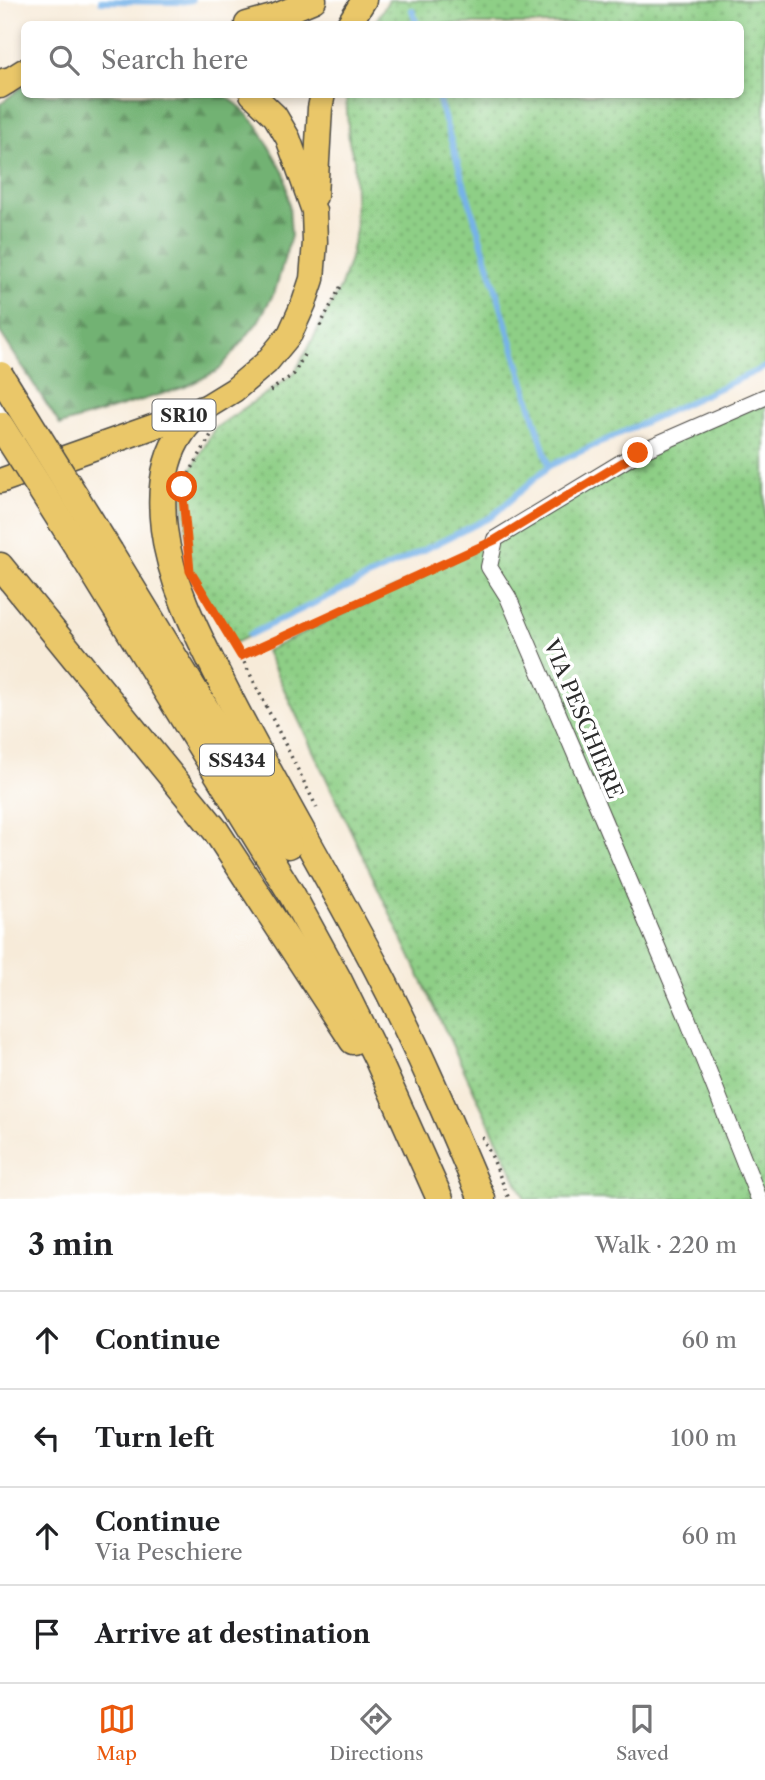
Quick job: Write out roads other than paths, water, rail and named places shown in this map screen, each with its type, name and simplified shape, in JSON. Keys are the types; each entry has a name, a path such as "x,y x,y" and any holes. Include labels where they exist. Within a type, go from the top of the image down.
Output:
{"highway":[{"name":"SS434","path":"0,375 99,557 338,979 377,1058 440,1199"},
{"path":"209,419 183,431 170,453 164,478 164,530 174,574 187,613 258,754 376,967 429,1073 482,1199"},
{"name":"SS434","path":"0,425 99,557 290,846 409,1067 468,1199"},
{"path":"0,566 216,831 406,1124"}],"main road":[{"path":"258,21 314,0"},
{"path":"350,21 365,0"},
{"name":"SR10","path":"256,98 275,116 288,138 314,211"},
{"name":"SR10","path":"0,481 209,419 234,390 266,363 290,334 312,279 322,98"}],"street":[{"name":"VIA PESCHIERE","path":"759,1199 686,1015 508,597 489,567 495,540 638,453 765,397"}],"waterway":[{"path":"101,1 192,0"},
{"path":"412,10 416,21"},
{"path":"438,98 549,466"},
{"path":"249,635 491,517 549,466 765,367"}]}
